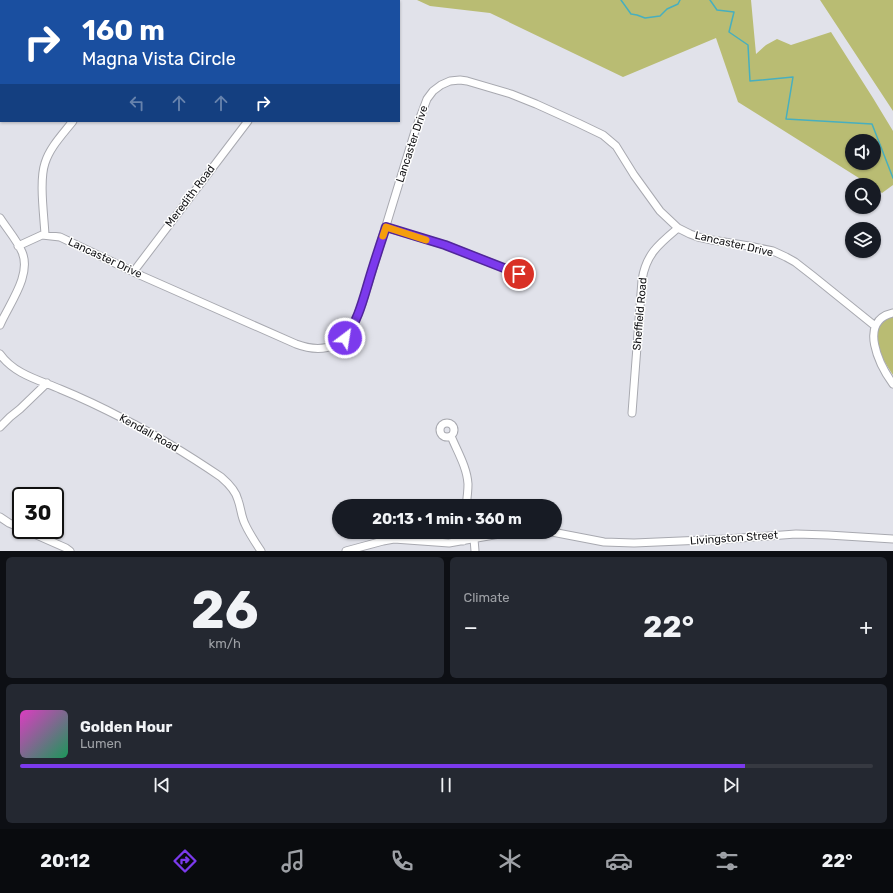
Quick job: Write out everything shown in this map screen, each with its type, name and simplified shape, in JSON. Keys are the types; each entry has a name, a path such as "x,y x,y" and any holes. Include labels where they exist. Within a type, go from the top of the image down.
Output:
{"street":[{"name":"Lancaster Drive","path":"45,235 60,237 296,344 304,347 331,347 345,338 355,323 415,131 427,99 433,91 441,85 450,81 460,80 511,94 578,123 603,136 616,146 634,175 660,211 678,228 698,237 749,246 786,257 807,271 876,326"},
{"path":"18,246 34,238 45,235 42,174 50,152 72,122"},
{"name":"Meredith Road","path":"134,271 247,122"},
{"path":"0,218 18,246 24,258 25,265 21,281 0,325"},
{"path":"386,227 445,245 527,278"},
{"name":"Sheffield Road","path":"632,413 644,270 652,253 678,228"},
{"path":"893,313 883,317 874,330 876,349 880,362 893,384"},
{"name":"Kendall Road","path":"0,354 4,360 26,375 114,414 160,438 221,477 235,492 244,523 261,551"},
{"path":"0,427 47,383"},
{"path":"450,436 466,473 468,482 467,499"},
{"path":"0,517 12,524"},
{"name":"Livingston Street","path":"562,534 604,542 634,543 796,534 893,539"},
{"path":"46,539 70,551"},
{"path":"346,551 394,539 449,543 474,539 475,551"}],"green space":[{"path":"417,0 751,0 756,54 766,45 777,39 791,45 831,32 893,131 893,185 882,193 881,178 859,178 846,170 881,170 881,134 845,134 845,169 738,102 716,38 623,77 490,13 430,6"},
{"path":"820,0 893,0 893,111"},
{"path":"893,315 893,375 878,348 877,333 880,326"}],"waterway":[{"path":"621,0 631,14 645,18 660,16 667,9 678,4 680,0"},
{"path":"710,0 717,10 734,12 729,32 748,45 750,81 793,77 786,119 872,124 893,178"}],"slow traffic":[{"path":"383,236 386,227 426,240"}],"route":[{"path":"345,338 355,323 386,227 445,245 519,274"}]}
